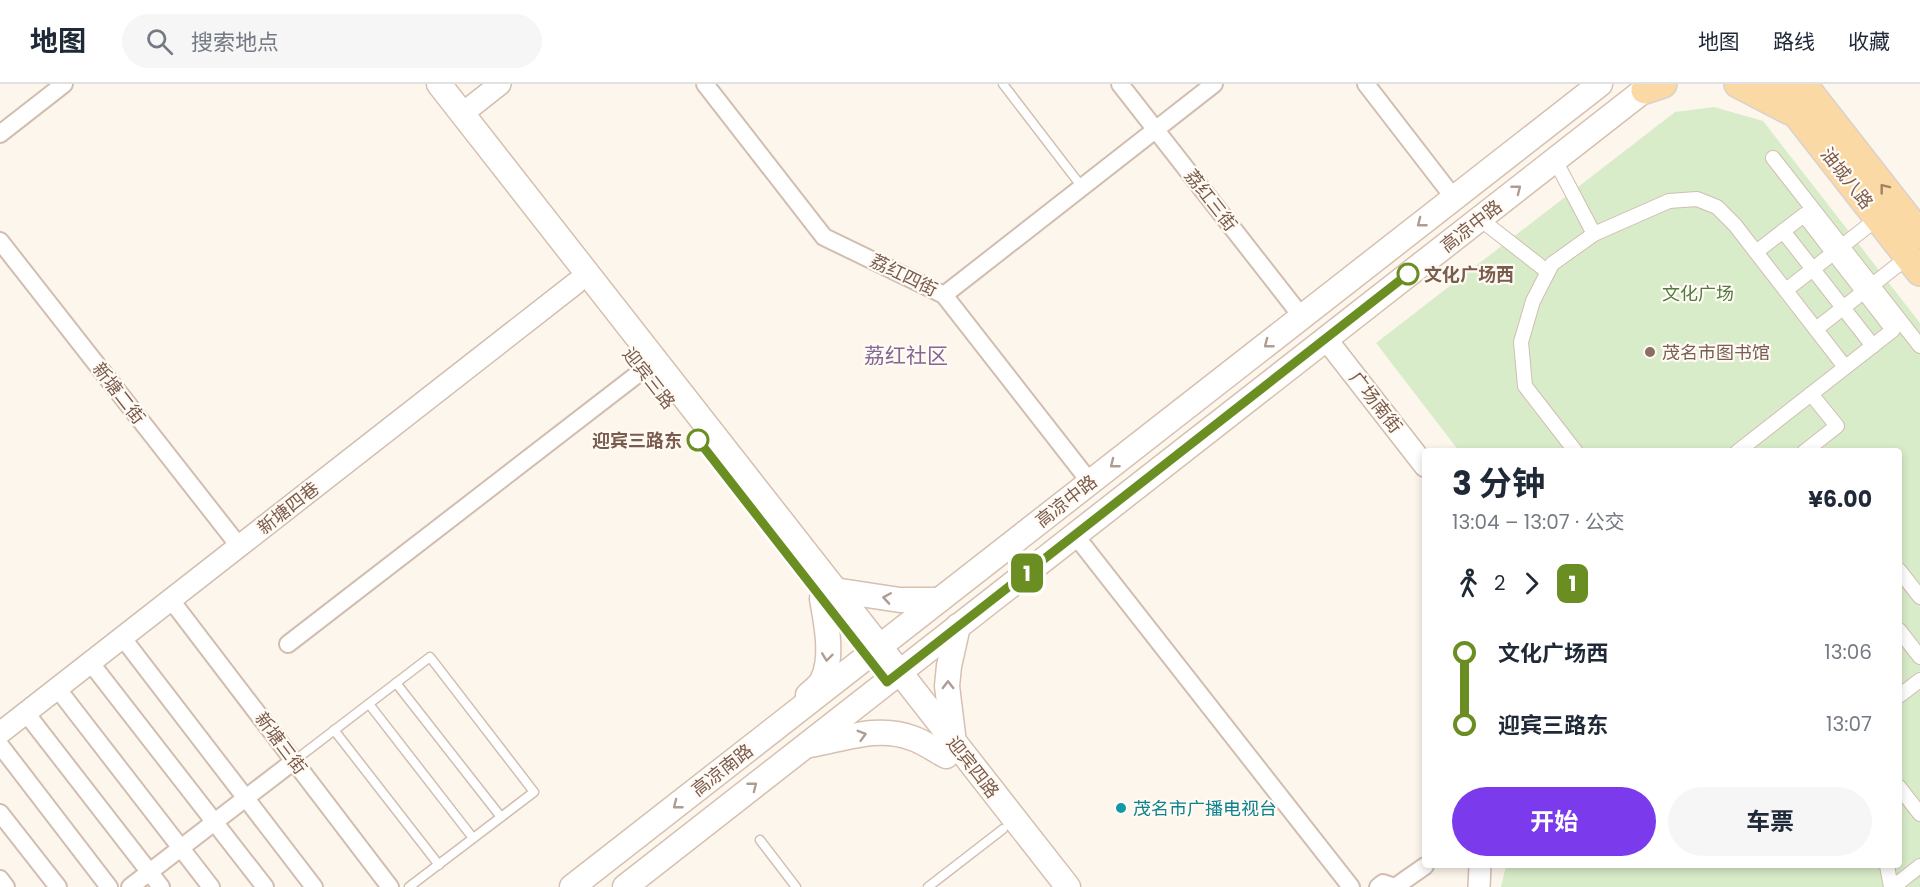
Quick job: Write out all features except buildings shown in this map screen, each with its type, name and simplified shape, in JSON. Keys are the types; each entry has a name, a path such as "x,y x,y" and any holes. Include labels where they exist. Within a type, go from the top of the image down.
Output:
{"main road":[{"name":"迎宾三路","path":"420,84 643,370 828,594"},
{"name":"迎宾三路","path":"439,84 882,666"},
{"name":"高凉中路","path":"882,666 939,600 1600,84"},
{"path":"1738,84 1804,94"},
{"name":"油城八路","path":"1773,84 1804,94 1916,254"},
{"name":"高凉中路","path":"882,666 958,626 1578,142 1654,86"},
{"name":"油城八路","path":"1804,94 1878,218 1916,254"},
{"path":"1558,116 1578,142"},
{"path":"1020,537 1040,563"},
{"path":"786,719 822,680 829,640 828,594 900,600 939,600"},
{"path":"805,746 873,732 898,734 950,750 947,686 958,626"},
{"name":"高凉南路","path":"572,887 786,719 882,666"},
{"name":"高凉南路","path":"625,887 805,746 882,666"},
{"name":"迎宾四路","path":"882,666 950,750 1068,887"},
{"name":"迎宾四路","path":"950,750 1003,829 1049,887"},
{"path":"705,783 724,809"}],"street":[{"path":"0,134 64,84"},
{"path":"462,114 500,84"},
{"name":"荔红四街","path":"705,84 824,237 944,295 1090,482"},
{"name":"荔红三街","path":"1120,84 1302,317"},
{"path":"944,295 1214,84"},
{"path":"1366,84 1454,198"},
{"path":"1773,158 1837,250 1868,289 1920,346"},
{"path":"1555,160 1594,234"},
{"path":"1573,448 1525,386 1521,342 1533,301 1552,264 1594,234 1669,201 1697,199 1717,207 1735,225 1845,367"},
{"path":"1756,252 1803,215 1837,250"},
{"path":"1786,290 1878,218"},
{"path":"1480,219 1548,272"},
{"path":"1783,231 1872,345"},
{"name":"新塘二街","path":"0,241 239,546"},
{"path":"1816,329 1916,254"},
{"name":"新塘四巷","path":"0,733 576,283"},
{"path":"1742,448 1893,330 1868,289"},
{"name":"广场南街","path":"1326,339 1422,462"},
{"path":"288,644 643,370"},
{"path":"1809,448 1837,426 1811,394"},
{"path":"1075,535 1351,887"},
{"path":"1902,574 1920,597"},
{"name":"新塘三街","path":"171,600 390,887"},
{"path":"1902,634 1919,654"},
{"path":"122,637 314,887"},
{"path":"90,662 265,887"},
{"path":"1902,694 1920,680"},
{"path":"57,688 211,887"},
{"path":"26,712 161,887"},
{"path":"0,745 109,887"},
{"path":"130,887 294,761"},
{"path":"1902,792 1920,814"},
{"path":"0,813 58,887"},
{"path":"1887,868 1892,887 1920,866"},
{"path":"1378,887 1383,883 1395,887 1422,868"},
{"path":"1479,887 1480,868"},
{"path":"0,879 6,887"}],"lane":[{"path":"1003,84 1082,187"},
{"path":"294,761 430,657 534,792 410,887"},
{"path":"396,683 501,817"},
{"path":"369,704 473,838"},
{"path":"334,730 439,864"},
{"path":"928,887 1003,829"},
{"path":"760,840 796,887"}],"green space":[{"name":"文化广场","path":"1714,107 1763,121 1920,323 1920,887 1501,887 1506,868 1902,868 1902,448 1457,448 1376,343 1675,112"}],"bus line":[{"name":"1","path":"698,440 887,682 1408,274"}],"place":[{"name":"文化广场西","path":"1408,274"},
{"name":"茂名市图书馆","path":"1650,352"},
{"name":"迎宾三路东","path":"698,440"},
{"name":"茂名市广播电视台","path":"1121,808"}],"district":[{"name":"荔红社区","path":"906,355"}]}
